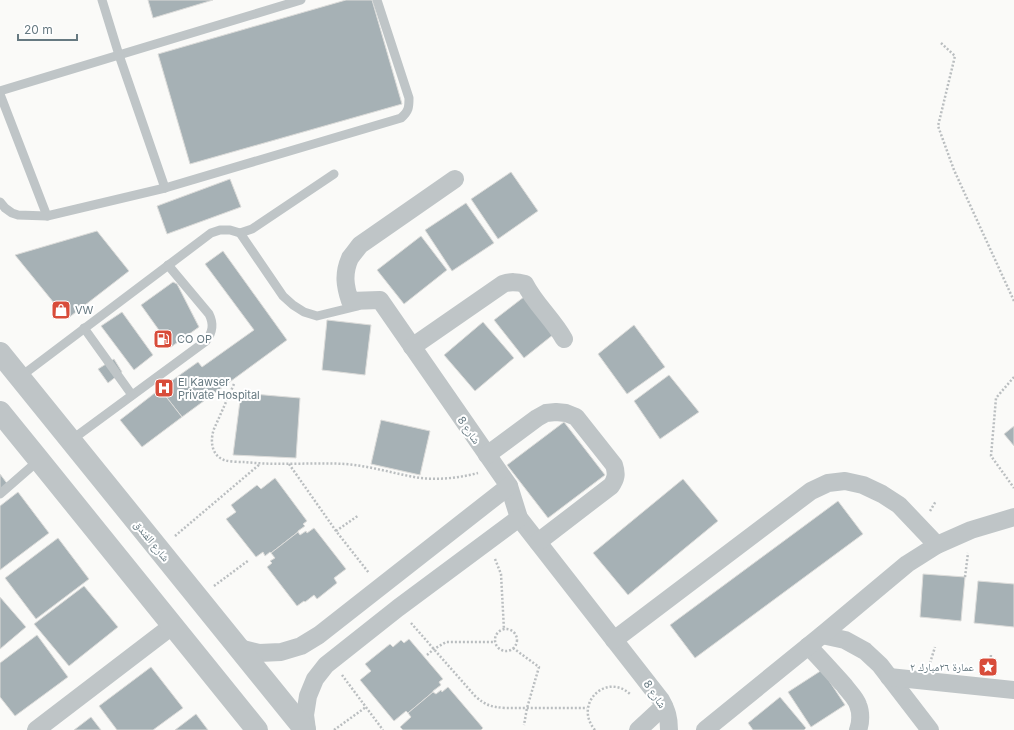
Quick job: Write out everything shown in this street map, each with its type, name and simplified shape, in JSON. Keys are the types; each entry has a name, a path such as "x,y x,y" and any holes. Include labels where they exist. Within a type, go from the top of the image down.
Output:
{"street":[{"path":"380,300 350,301 346,287 346,272 351,257 360,245 455,179"},
{"path":"412,347 503,284 510,282 525,284 529,293 564,338"},
{"name":"شارع 8","path":"380,300 509,486 519,518 661,700 669,720 669,730"},
{"name":"شارع الفندق","path":"0,353 306,730"},
{"path":"0,412 257,730"},
{"path":"491,462 537,418 546,413 556,412 566,413 576,417 614,465 616,476 611,486 538,542"},
{"path":"614,640 811,491 828,483 845,481 851,482 863,485 882,494 899,505 937,545"},
{"path":"239,648 259,653 280,652 301,646 319,635 509,486"},
{"path":"705,730 907,564 937,545 970,530 1014,517"},
{"path":"306,730 305,715 308,696 315,680 326,665 398,608 519,518"},
{"path":"36,730 172,626"},
{"path":"815,640 845,640 865,651 880,664 930,730"},
{"path":"815,640 824,663 852,695 858,705 860,714 860,727 858,730"},
{"path":"889,677 1014,690"},
{"path":"638,730 664,706"}],"lane":[{"path":"102,0 119,56 165,188"},
{"path":"0,90 119,56 301,0"},
{"path":"0,202 5,208 18,216 47,216 165,188 401,118 409,108 409,98 377,0"},
{"path":"0,94 47,216"},
{"path":"20,377 211,233 220,230 230,230 240,233 252,229 334,174"},
{"path":"240,233 283,296 304,312 317,316 380,300"},
{"path":"70,440 206,341 210,336 213,325 212,319 168,265"},
{"path":"84,328 132,395"},
{"path":"0,494 39,460"}],"path":[{"path":"941,43 955,56 938,126 954,170 1014,302"},
{"path":"1014,377 996,398 991,456 1014,488"},
{"path":"234,384 211,436 211,443 214,450 218,456 224,460 260,464 344,464 363,466 421,478 462,477 491,462"},
{"path":"159,550 260,464"},
{"path":"288,464 336,531 380,587"},
{"path":"336,531 359,515"},
{"path":"488,542 501,574 504,630"},
{"path":"198,598 249,560"},
{"path":"398,608 475,696 484,703 494,707 587,708"},
{"path":"504,630 509,630 514,633 516,638 516,644 508,651 502,650 495,642 496,636 499,632 504,630"},
{"path":"427,655 446,642 495,642"},
{"path":"513,648 539,667 527,708 524,725"},
{"path":"331,661 383,730"},
{"path":"595,730 588,717 587,708 590,699 596,693 604,688 612,687 621,688 629,692 632,696"},
{"path":"334,730 366,707"}],"building":[{"path":"148,0 213,0 153,18"},
{"path":"346,0 372,0 402,104 190,164 158,54"},
{"path":"511,172 538,211 498,239 471,199"},
{"path":"230,179 241,207 167,234 157,206"},
{"path":"466,203 494,243 452,271 425,230"},
{"path":"97,231 129,271 67,319 15,255"},
{"path":"421,236 447,270 404,304 377,270"},
{"path":"223,251 287,340 182,417 160,389 198,362 202,367 254,330 205,264"},
{"path":"173,282 177,284 199,327 171,347 141,305"},
{"path":"529,293 559,330 524,358 494,320"},
{"path":"122,312 153,355 134,370 101,326"},
{"path":"327,320 371,325 365,375 322,370"},
{"path":"483,322 514,358 475,391 444,355"},
{"path":"634,325 665,367 627,394 598,354"},
{"path":"114,359 122,372 108,383 98,369"},
{"path":"669,375 699,412 660,439 634,401"},
{"path":"160,389 182,417 142,447 120,420"},
{"path":"241,393 300,398 296,458 233,455"},
{"path":"381,420 430,431 420,475 371,464"},
{"path":"564,422 605,475 548,518 507,465"},
{"path":"1014,426 1014,446 1004,434"},
{"path":"0,474 9,486 0,492"},
{"path":"275,478 307,521 303,524 305,526 271,553 270,552 265,556 263,552 256,557 226,519 236,512 231,505 257,485 261,489"},
{"path":"683,479 718,521 628,595 593,553"},
{"path":"18,492 49,533 0,570 0,506"},
{"path":"838,501 863,534 695,658 670,625"},
{"path":"314,528 346,569 334,578 337,583 317,599 314,595 297,606 267,567 272,563 270,561 275,558 271,553 298,532 300,535 306,531 307,533"},
{"path":"58,538 89,579 36,619 5,578"},
{"path":"923,574 965,577 961,621 920,617"},
{"path":"978,581 1014,584 1014,627 974,623"},
{"path":"84,586 118,627 69,666 34,624"},
{"path":"0,597 26,627 0,649"},
{"path":"37,635 68,677 15,716 0,697 0,663"},
{"path":"409,639 443,679 439,682 441,685 433,692 408,713 406,711 394,721 360,680 371,671 365,664 390,644 393,647 401,640 404,643"},
{"path":"151,667 183,708 153,730 117,730 99,706"},
{"path":"822,670 845,705 811,727 788,692"},
{"path":"448,687 483,728 481,730 403,730 400,727 411,717 408,713 433,692 436,694 441,690 442,692"},
{"path":"780,697 806,728 804,730 753,730 748,723"},
{"path":"196,714 208,730 175,730"},
{"path":"91,717 101,730 74,730"}],"place":[{"name":"VW","path":"61,310"},
{"name":"CO OP","path":"163,339"},
{"name":"El Kawser Private Hospital","path":"164,388"},
{"name":"عمارة ٢٦مبارك ٢","path":"988,667"}]}
